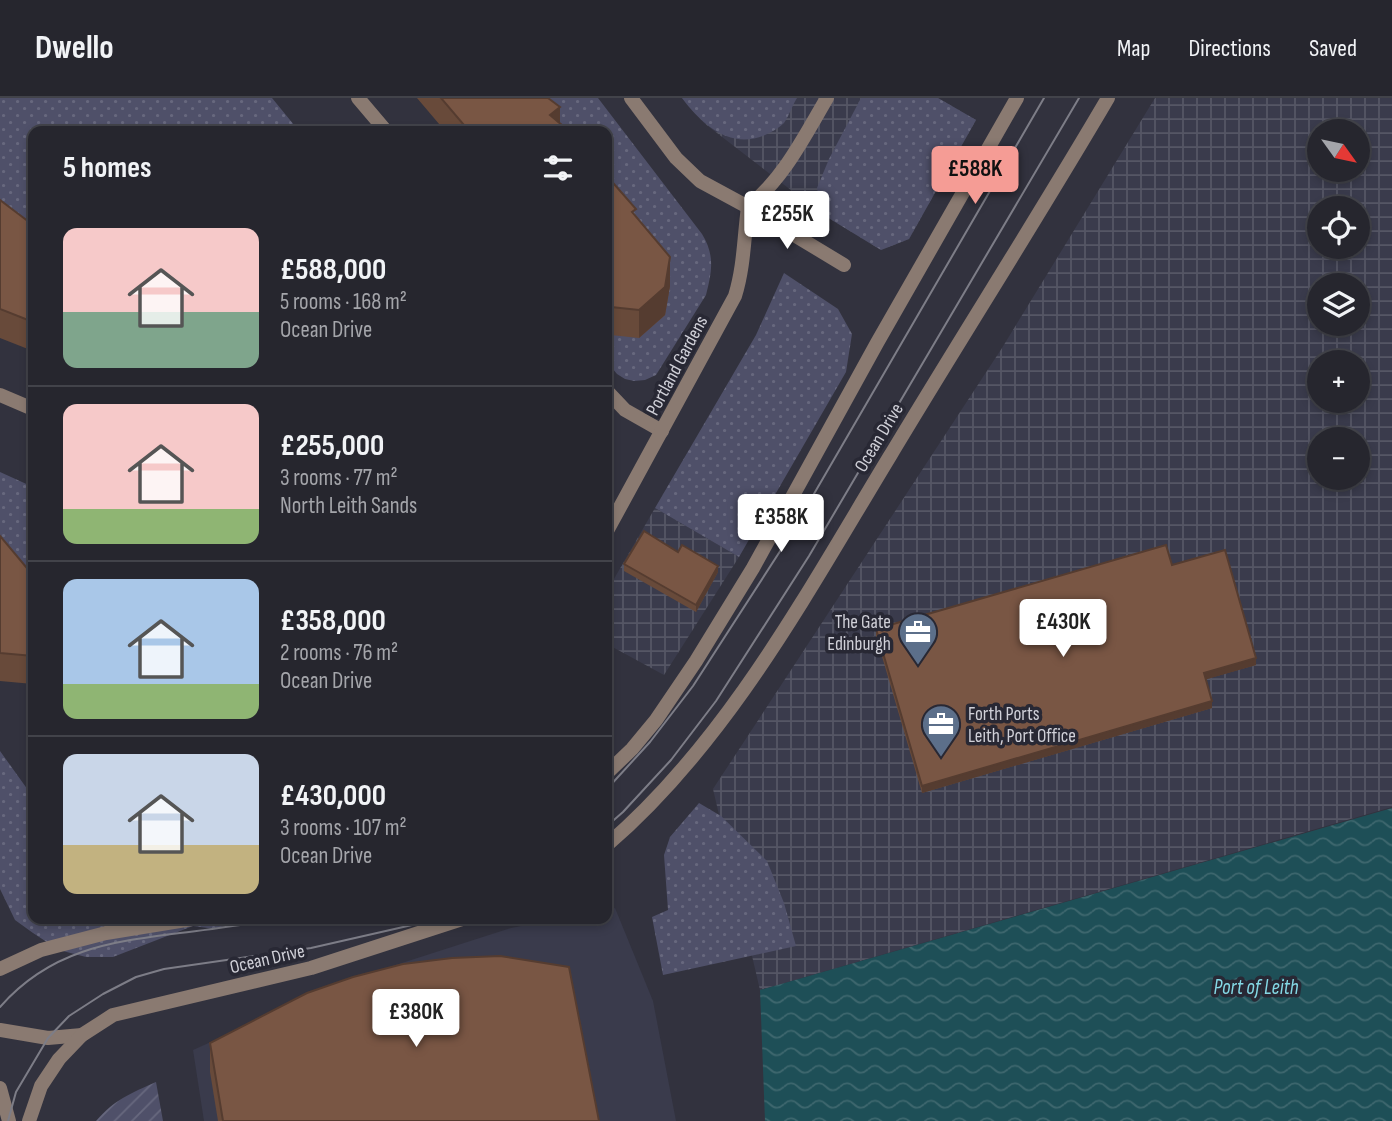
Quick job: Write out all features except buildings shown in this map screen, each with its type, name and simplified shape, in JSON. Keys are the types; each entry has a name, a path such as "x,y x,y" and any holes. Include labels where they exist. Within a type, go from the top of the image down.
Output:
{"street":[{"path":"358,98 382,126"},
{"path":"631,98 688,171 844,265"},
{"path":"748,207 763,195 786,166 827,98"},
{"path":"612,768 656,720 753,568 1017,98"},
{"name":"Ocean Drive","path":"612,841 634,822 683,769 768,654 1108,98"},
{"name":"Portland Gardens","path":"612,522 736,296 748,207"},
{"path":"0,395 28,407"},
{"path":"612,396 625,410 662,431"},
{"path":"0,969 41,950 106,933 161,924"},
{"name":"Ocean Drive","path":"29,1121 41,1086 59,1059 82,1034 113,1015 311,968 447,924"},
{"name":"Ocean Drive","path":"0,1030 48,1038 82,1034"},
{"path":"0,1088 9,1121"}],"shaded area":[{"path":"0,98 272,98 295,126 28,126 28,260 0,228"},
{"path":"516,98 598,98 702,234 709,249 711,263 706,295 656,375 645,380 625,379 612,368 612,126 548,126"},
{"path":"682,98 938,98 976,120 909,239 881,250 822,214 704,123"},
{"path":"682,98 797,98 780,127 752,139 740,139 729,137 708,126"},
{"path":"861,98 938,98 976,120 909,239 881,250 822,214 817,188"},
{"path":"1155,98 1392,98 1392,807 760,990 713,789 1002,348"},
{"path":"784,273 838,309 852,334 846,372 739,557 655,508 756,335"},
{"path":"0,472 28,485 28,593 0,541"},
{"path":"655,508 739,557 664,675 612,647 612,582"},
{"path":"0,751 28,790 28,924 229,924 215,929 193,926 113,957 86,957 59,950 15,920 0,889"},
{"path":"699,803 721,816 767,861 784,903 796,946 663,975 652,917 668,910 664,855 670,837"},
{"path":"615,908 653,1001 676,1121 204,1121 193,1050 349,980 511,928 532,924 612,924 612,909"},
{"path":"156,1082 163,1121 96,1121 116,1102"}],"water":[{"name":"Port of Leith","path":"1392,808 1392,1121 765,1121 760,990"}],"tram line":[{"path":"612,784 650,742 693,686 786,542 1044,98"},
{"path":"612,822 671,760 716,701 809,556 1079,98"},
{"path":"0,1007 39,973 82,952 129,940 245,924"},
{"path":"8,1121 16,1092 48,1038 69,1016 136,977 164,969 311,948 415,924"}],"place":[{"name":"The Gate Edinburgh","path":"918,666"},
{"name":"Forth Ports Leith, Port Office","path":"941,758"}]}
